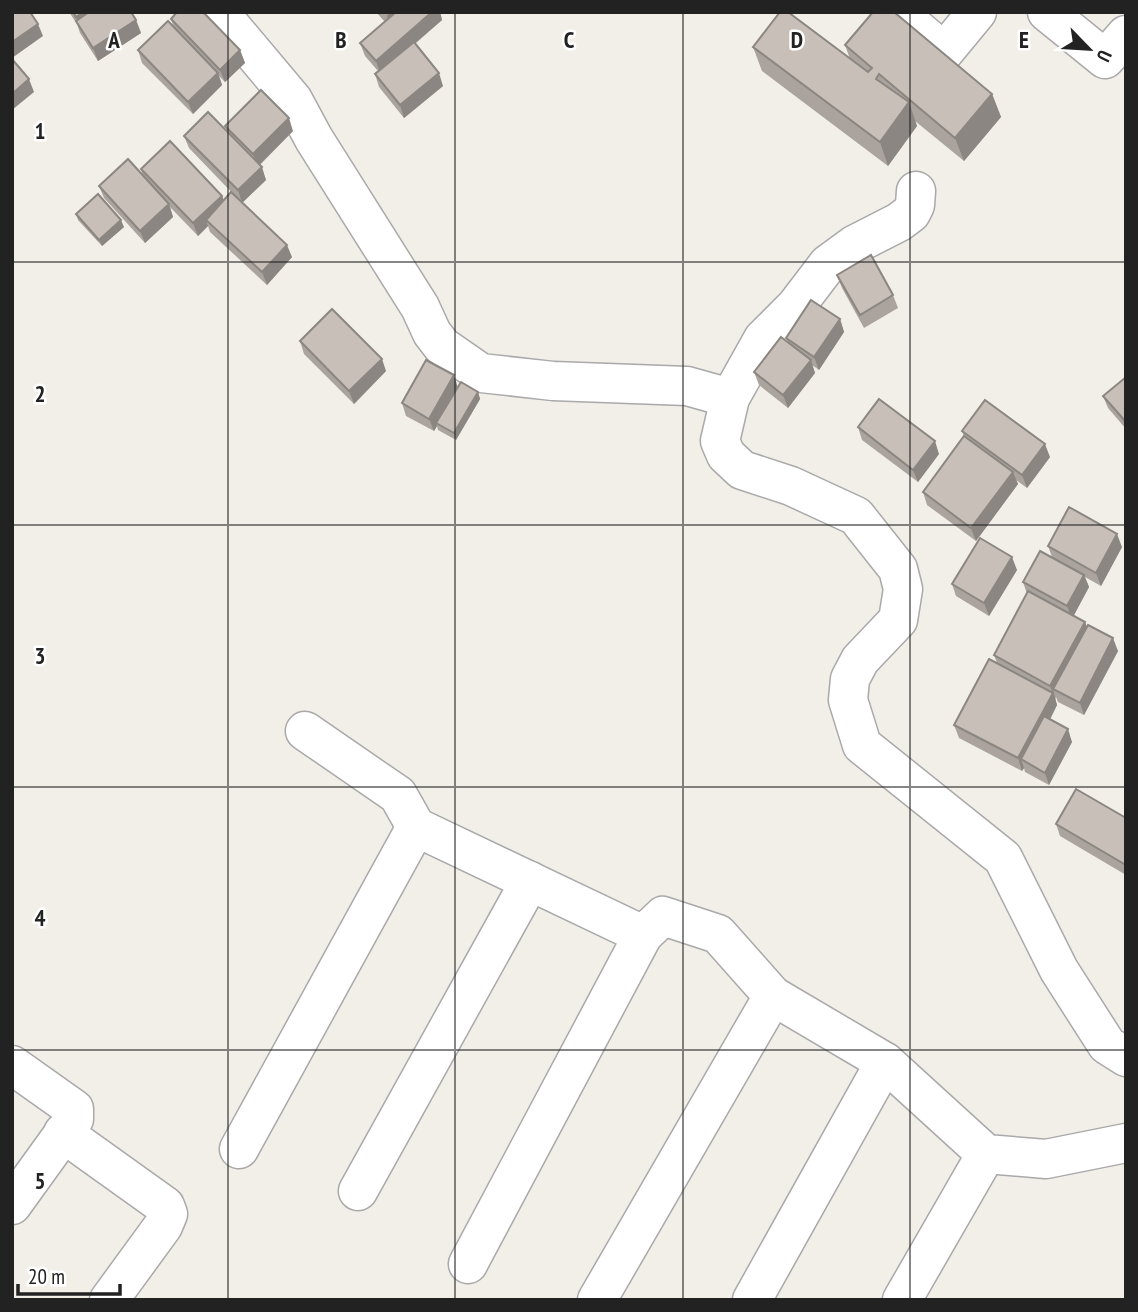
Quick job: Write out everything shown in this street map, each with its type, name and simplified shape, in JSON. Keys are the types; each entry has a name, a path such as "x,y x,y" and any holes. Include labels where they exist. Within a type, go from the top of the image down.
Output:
{"street":[{"path":"219,12 293,100 314,139 420,307 432,333 442,345 463,361 481,373 553,381 687,386 730,398"},
{"path":"897,12 944,52 977,12"},
{"path":"1047,12 1105,59 1126,35"},
{"path":"916,191 915,205 911,213 828,264 796,306 763,340 730,398 720,441 726,455 742,470 791,486 856,516 898,569 903,590 898,620 860,660 850,679 848,700 862,745 1003,858 1059,970 1107,1045 1126,1056"},
{"path":"305,731 398,795 416,827 643,935"},
{"path":"239,1149 416,827"},
{"path":"358,1191 530,881"},
{"path":"468,1264 643,935 663,916 718,934 773,996 885,1062 986,1154 1046,1160 1126,1143"},
{"path":"597,1300 773,996"},
{"path":"752,1300 885,1062"},
{"path":"12,1065 74,1109 74,1119 12,1205"},
{"path":"63,1133 165,1206 168,1214 163,1226 109,1300"},
{"path":"902,1300 986,1154"}],"building":[{"path":"12,12 30,12 38,24 12,42"},
{"path":"89,12 131,12 136,20 93,48 76,21"},
{"path":"177,12 203,12 240,50 220,70 171,19"},
{"path":"396,12 432,12 376,61 360,43"},
{"path":"780,12 788,12 868,72 872,68 845,45 873,12 894,12 992,94 955,138 879,74 876,79 909,102 880,142 753,47"},
{"path":"168,21 218,73 188,102 138,50"},
{"path":"414,42 439,73 400,105 375,74"},
{"path":"12,59 29,79 12,94"},
{"path":"261,90 289,118 253,154 225,126"},
{"path":"208,112 262,167 238,190 184,136"},
{"path":"170,141 222,196 193,223 141,169"},
{"path":"128,159 169,204 140,231 99,186"},
{"path":"231,192 287,245 262,272 206,220"},
{"path":"98,194 121,220 99,240 76,214"},
{"path":"871,255 893,295 860,315 837,275"},
{"path":"811,300 840,319 814,357 786,338"},
{"path":"332,309 382,359 349,391 300,341"},
{"path":"781,337 811,360 783,395 754,372"},
{"path":"426,360 454,375 429,419 402,403"},
{"path":"1126,377 1126,422 1103,396"},
{"path":"461,382 478,392 454,433 436,423"},
{"path":"879,399 935,441 913,470 858,427"},
{"path":"985,400 1045,444 1022,475 962,431"},
{"path":"964,436 1013,472 971,528 923,492"},
{"path":"1069,507 1117,534 1096,573 1048,546"},
{"path":"980,538 1012,557 984,603 952,584"},
{"path":"1040,551 1084,575 1067,606 1023,582"},
{"path":"1028,591 1085,622 1050,686 994,655"},
{"path":"1088,625 1113,638 1080,703 1053,689"},
{"path":"989,659 1053,693 1018,758 954,725"},
{"path":"1044,716 1068,729 1045,773 1021,759"},
{"path":"1076,789 1126,818 1126,865 1056,824"}]}
